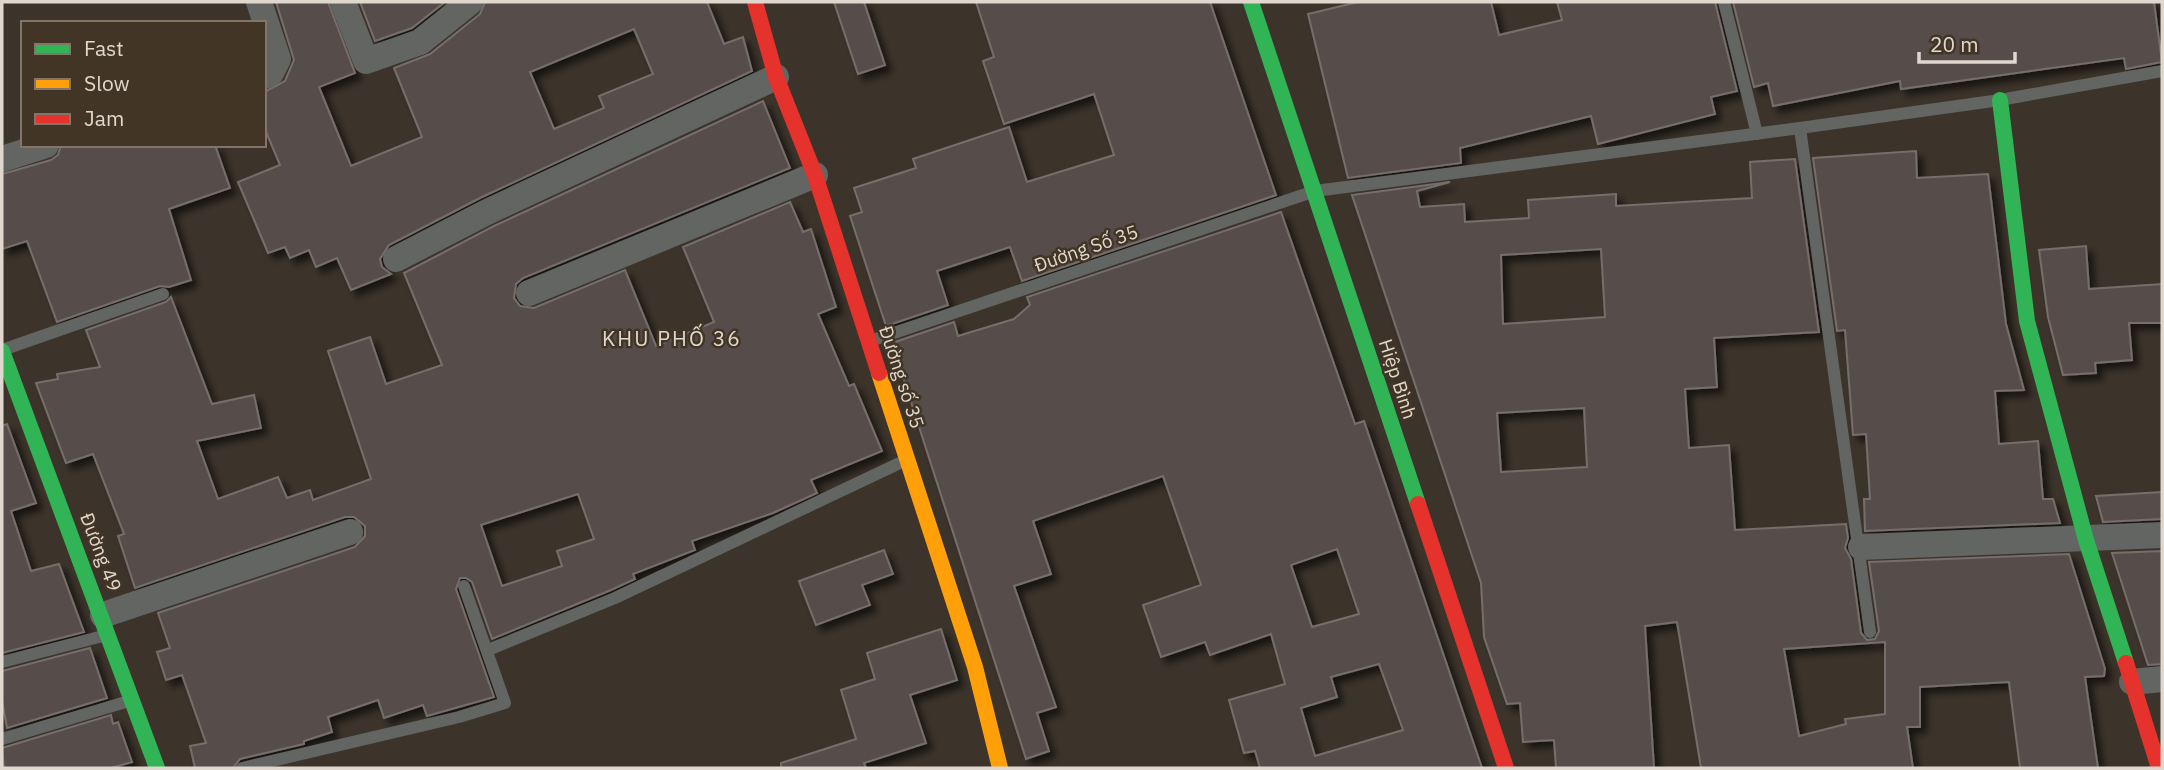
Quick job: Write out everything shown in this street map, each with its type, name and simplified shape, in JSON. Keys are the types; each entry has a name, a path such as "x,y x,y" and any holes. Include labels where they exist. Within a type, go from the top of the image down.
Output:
{"street":[{"path":"259,2 265,21"},
{"path":"343,2 366,61 420,42 470,2"},
{"name":"Đường số 35","path":"755,2 776,77 815,175 975,667 1000,768"},
{"name":"Hiệp Bình","path":"1251,2 1506,768"},
{"path":"266,23 278,59 271,73 266,75"},
{"path":"396,259 487,212 776,77"},
{"path":"2000,100 2027,321 2086,540 2159,768"},
{"path":"2,159 40,147"},
{"path":"529,293 815,175"},
{"name":"Đường 49","path":"3,356 106,625 157,768"},
{"path":"106,625 350,531"},
{"path":"1861,547 2162,535"},
{"path":"2132,682 2162,679"}],"lane":[{"path":"1724,2 1758,134"},
{"name":"Đường Số 35","path":"869,342 1315,191 2000,100 2162,71"},
{"path":"1800,128 1861,547 1870,632"},
{"path":"3,356 163,294"},
{"path":"488,650 615,598 907,460"},
{"path":"242,768 501,705 506,699 464,586"},
{"path":"2,662 106,625"},
{"path":"2,739 132,699"}],"building":[{"path":"276,2 328,2 355,73 319,87 351,166 422,137 394,68 430,54 480,14 485,2 707,2 724,44 743,37 752,71 480,198 389,245 380,259 382,267 391,274 351,290 337,258 316,267 309,250 290,258 285,247 268,253 238,182 280,165 266,132 266,91 285,81 294,60","holes":["634,29 653,74 599,96 604,108 554,129 530,72"]},
{"path":"360,2 445,2 412,28 375,41"},
{"path":"834,2 864,2 885,65 858,74"},
{"path":"976,2 1210,2 1276,195 1022,281 1010,247 937,271 948,305 886,326 850,216 862,212 854,188 916,168 913,159 1009,127 1027,182 1114,155 1094,94 1004,124 983,61 994,57"},
{"path":"1358,2 1491,2 1499,35 1562,20 1557,2 1715,2 1737,91 1711,97 1715,114 1598,144 1591,116 1460,148 1461,163 1348,178 1308,14"},
{"path":"1733,2 2154,2 2162,62 2126,69 2124,58 1901,89 1900,81 1773,106 1768,83 1754,87"},
{"path":"763,101 790,168 523,278 516,284 514,298 520,306 534,308 625,270 656,346 714,322 683,247 790,202 803,232 811,229 836,307 818,314 849,386 854,384 882,451 811,480 817,493 773,513 692,541 695,550 633,574 635,579 492,639 472,582 460,578 456,589 494,697 427,716 423,705 384,718 378,700 328,717 332,732 304,741 304,744 240,759 233,768 195,768 190,746 206,743 182,675 166,680 157,652 170,648 158,613 355,547 365,536 365,526 354,517 345,517 135,588 118,536 124,534 93,454 66,463 36,383 58,379 57,374 100,367 86,330 166,302 171,297 212,404 254,395 261,428 197,441 218,499 278,477 287,498 310,490 313,500 371,479 328,351 370,337 386,384 442,365 404,273 494,226","holes":["578,494 594,539 557,551 562,566 502,586 481,525"]},
{"path":"60,147 216,147 230,188 169,209 191,280 169,287 160,286 57,322 27,241 2,249 2,174 51,160 58,155"},
{"path":"1916,151 1917,178 1988,174 2006,324 2024,390 1995,391 1999,444 2038,441 2043,499 2053,499 2060,523 1865,531 1864,499 1870,499 1866,434 1853,435 1845,330 1837,331 1813,158"},
{"path":"1795,159 1819,332 1714,338 1717,387 1685,389 1689,448 1729,445 1735,530 1846,524 1848,538 1845,548 1851,559 1861,633 1867,640 1875,639 1879,631 1869,562 2069,554 2105,669 2104,676 2085,677 2098,768 2020,768 2009,682 1920,687 1920,727 1907,727 1913,768 1701,768 1677,622 1645,626 1654,768 1556,768 1554,740 1523,742 1520,703 1507,704 1484,637 1481,583 1352,195 1450,182 1417,191 1420,207 1464,204 1465,222 1529,218 1528,200 1616,194 1616,206 1752,198 1750,162","holes":["1601,249 1605,317 1503,324 1501,255","1584,408 1587,467 1501,472 1497,413","1885,642 1885,714 1845,719 1846,724 1799,736 1784,649"]},
{"path":"1281,212 1355,424 1364,421 1482,768 1260,768 1255,751 1244,753 1229,700 1285,684 1271,634 1210,655 1205,642 1161,657 1143,605 1201,585 1163,476 1033,521 1051,574 1014,586 1056,707 1037,713 1049,751 1026,759 892,343 954,322 958,336 1014,319 1030,305 1027,297","holes":["1337,549 1359,614 1312,627 1291,565","1379,664 1403,730 1315,756 1301,708 1337,697 1331,677"]},
{"path":"2086,246 2089,289 2162,284 2162,323 2129,323 2132,360 2095,363 2096,373 2063,375 2048,317 2039,250"},
{"path":"7,424 36,503 11,511 31,571 59,564 84,632 2,653 2,426"},
{"path":"2162,492 2162,519 2103,522 2096,496"},
{"path":"884,550 893,574 862,585 870,605 816,625 799,581"},
{"path":"2162,551 2162,664 2148,665 2112,553"},
{"path":"941,629 957,680 910,695 926,743 864,763 866,768 781,768 781,763 856,739 841,690 875,679 867,653"},
{"path":"90,648 107,698 7,728 2,701 2,671"},
{"path":"111,715 113,724 118,722 132,762 111,768 4,768 2,748"}],"traffic: fast":[{"path":"1251,2 1418,504"},
{"path":"2000,100 2027,321 2086,540 2126,663"},
{"path":"2,351 157,768"}],"traffic: slow":[{"path":"879,373 975,667 1000,768"}],"traffic: jam":[{"path":"755,2 776,77 815,175 879,373"},
{"path":"1418,504 1506,768"},
{"path":"2126,663 2159,768"}],"district":[{"name":"KHU PHỐ 36","path":"672,338"}]}
